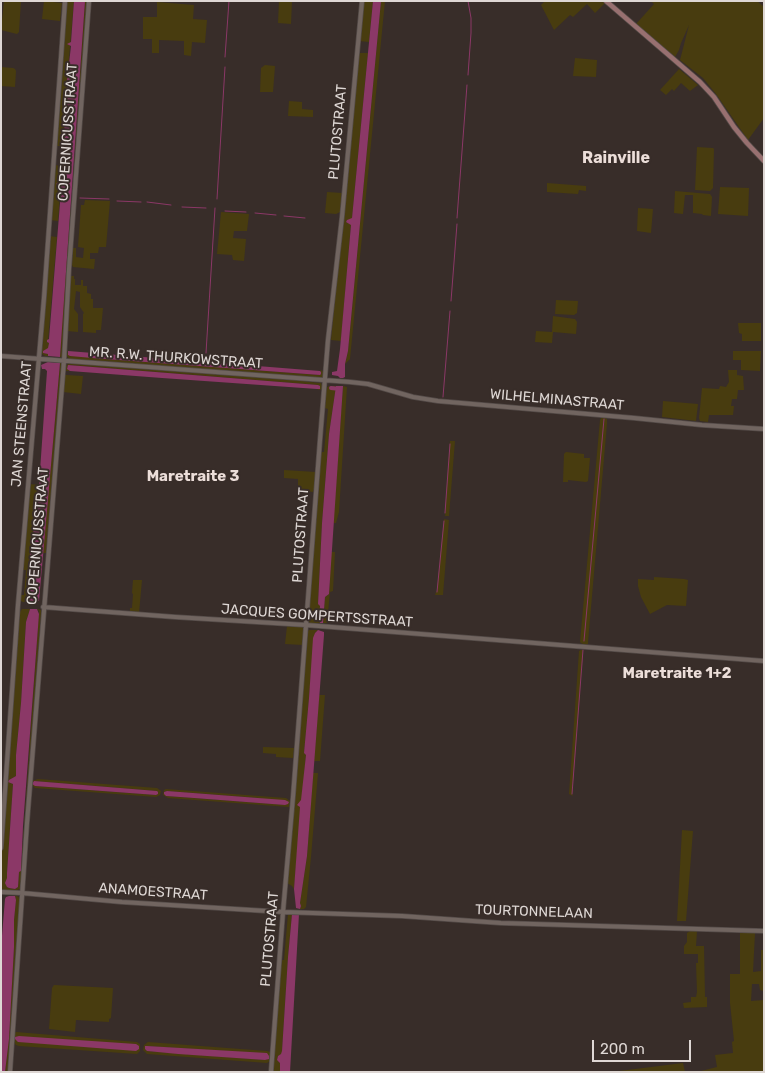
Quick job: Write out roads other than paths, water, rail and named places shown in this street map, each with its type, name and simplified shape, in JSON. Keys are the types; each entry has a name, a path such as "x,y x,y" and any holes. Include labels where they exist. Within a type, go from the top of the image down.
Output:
{"main road":[{"path":"606,1 700,82 714,97 747,143 764,161"}],"street":[{"name":"JAN STEENSTRAAT","path":"1,848 18,605 39,359 64,1"},
{"name":"COPERNICUSSTRAAT","path":"10,1072 89,1"},
{"name":"PLUTOSTRAAT","path":"271,1072 308,625 320,440 328,381 328,340 342,217 362,1"},
{"name":"MR. R.W. THURKOWSTRAAT","path":"1,356 350,382"},
{"name":"WILHELMINASTRAAT","path":"350,382 368,384 414,398 438,401 764,430"},
{"name":"JACQUES GOMPERTSSTRAAT","path":"44,607 175,618 308,625 764,661"},
{"name":"ANAMOESTRAAT","path":"1,892 122,902 303,912"},
{"name":"TOURTONNELAAN","path":"303,912 501,923 764,931"}],"waterway":[{"path":"225,57 229,1"},
{"path":"468,1 471,33 468,75"},
{"path":"217,199 225,67"},
{"path":"457,218 467,85"},
{"path":"80,198 109,199"},
{"path":"117,201 141,202"},
{"path":"147,202 171,205"},
{"path":"182,207 206,208"},
{"path":"206,353 215,208"},
{"path":"225,211 246,212"},
{"path":"255,213 276,215"},
{"path":"284,216 305,218"},
{"path":"451,301 457,224"},
{"path":"443,397 450,311"},
{"path":"331,388 340,389"},
{"path":"584,641 604,419"},
{"path":"445,513 450,444"},
{"path":"437,592 444,521"},
{"path":"572,794 583,650"}],"district":[{"name":"Rainville","path":"616,158"},
{"name":"Maretraite 3","path":"193,477"},
{"name":"Maretraite 1+2","path":"677,674"}]}
